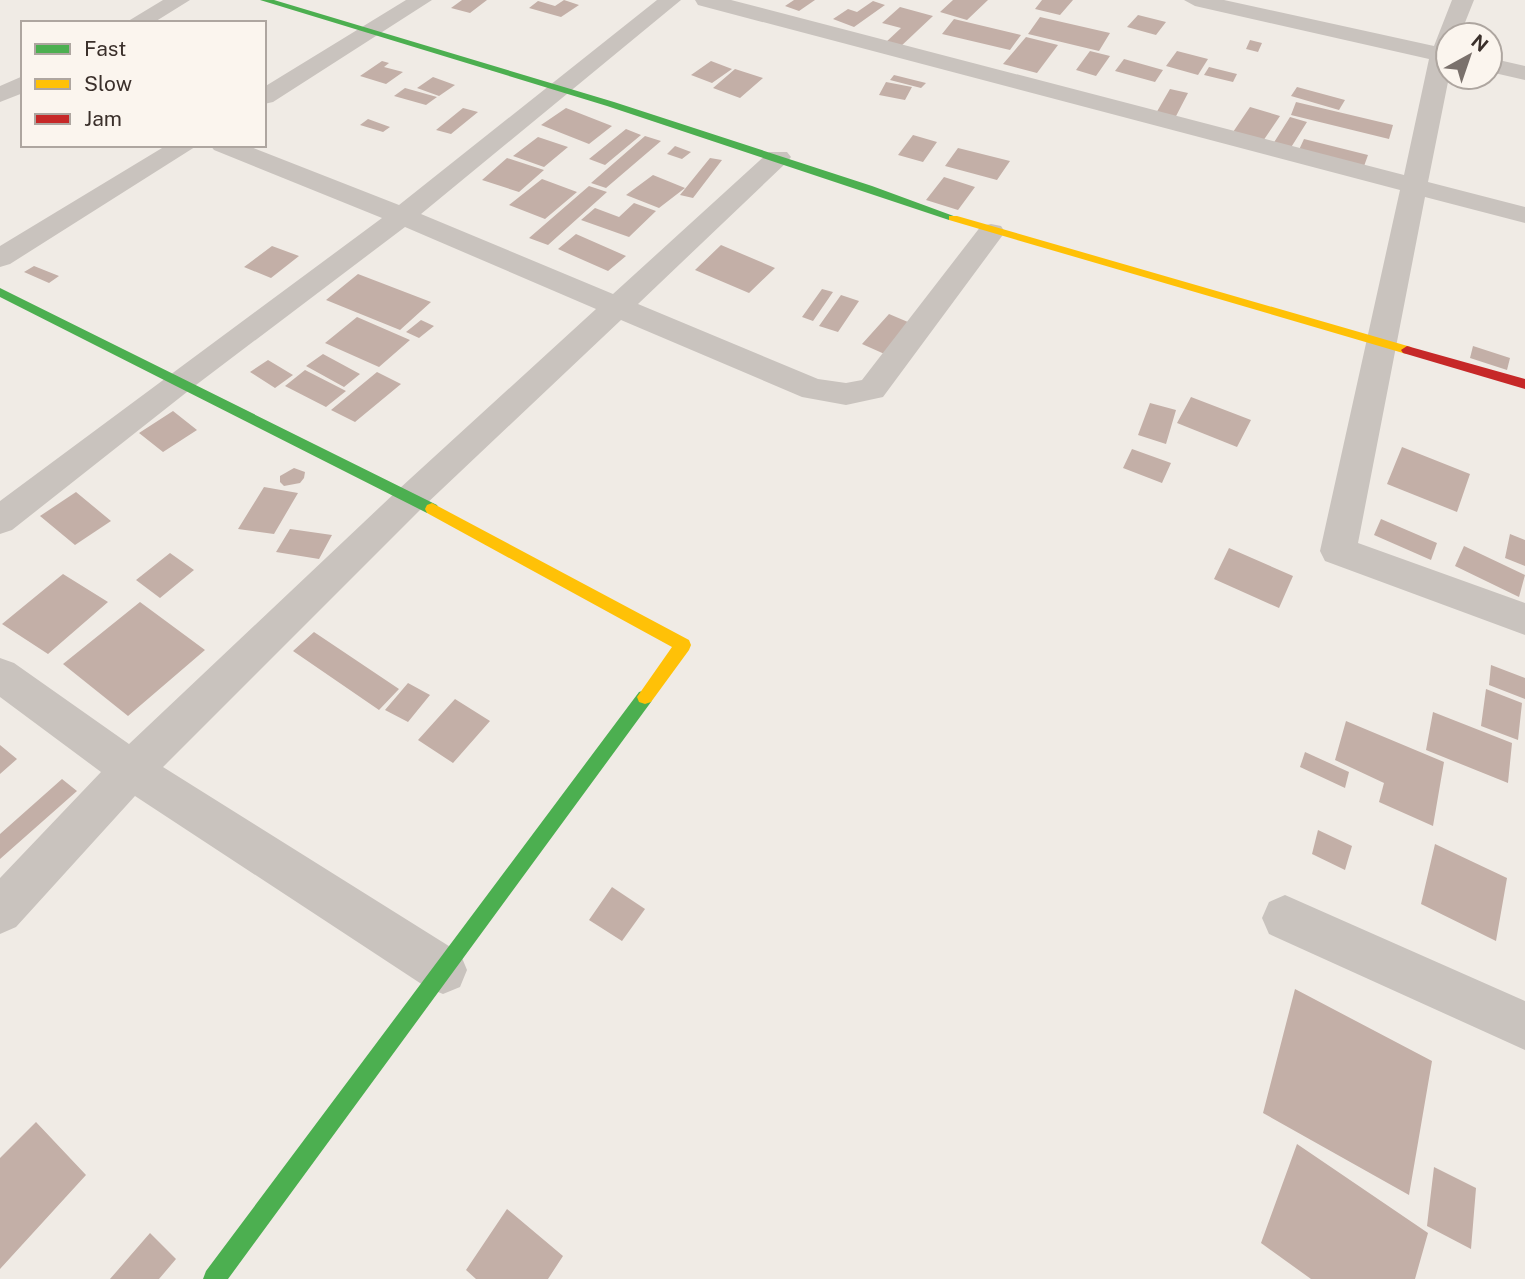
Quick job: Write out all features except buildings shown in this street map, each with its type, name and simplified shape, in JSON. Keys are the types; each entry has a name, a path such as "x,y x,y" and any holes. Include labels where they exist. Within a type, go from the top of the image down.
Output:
{"street":[{"path":"140,21 179,0"},
{"path":"264,0 371,30 778,157 991,232 1525,384"},
{"path":"266,95 421,0"},
{"path":"0,520 181,380 402,216 670,0"},
{"path":"706,0 1525,215"},
{"path":"1195,0 1434,44"},
{"path":"1456,21 1463,0"},
{"path":"1504,68 1525,73"},
{"path":"0,94 19,72"},
{"path":"1437,91 1380,342 1338,551 1525,619"},
{"path":"0,258 183,147"},
{"path":"228,147 402,216 813,389 846,394 872,389 991,232"},
{"path":"0,911 131,770 411,498 778,157"},
{"path":"0,292 181,380 411,498 683,645 214,1279"},
{"path":"0,675 131,770 443,970"},
{"path":"1285,918 1525,1026"}],"traffic: fast":[{"path":"264,0 438,50 610,104 953,218"},
{"path":"0,292 432,509"},
{"path":"214,1279 645,697"}],"traffic: slow":[{"path":"953,218 1407,350"},
{"path":"432,509 683,645 645,697"}],"traffic: jam":[{"path":"1407,350 1525,384"}]}
